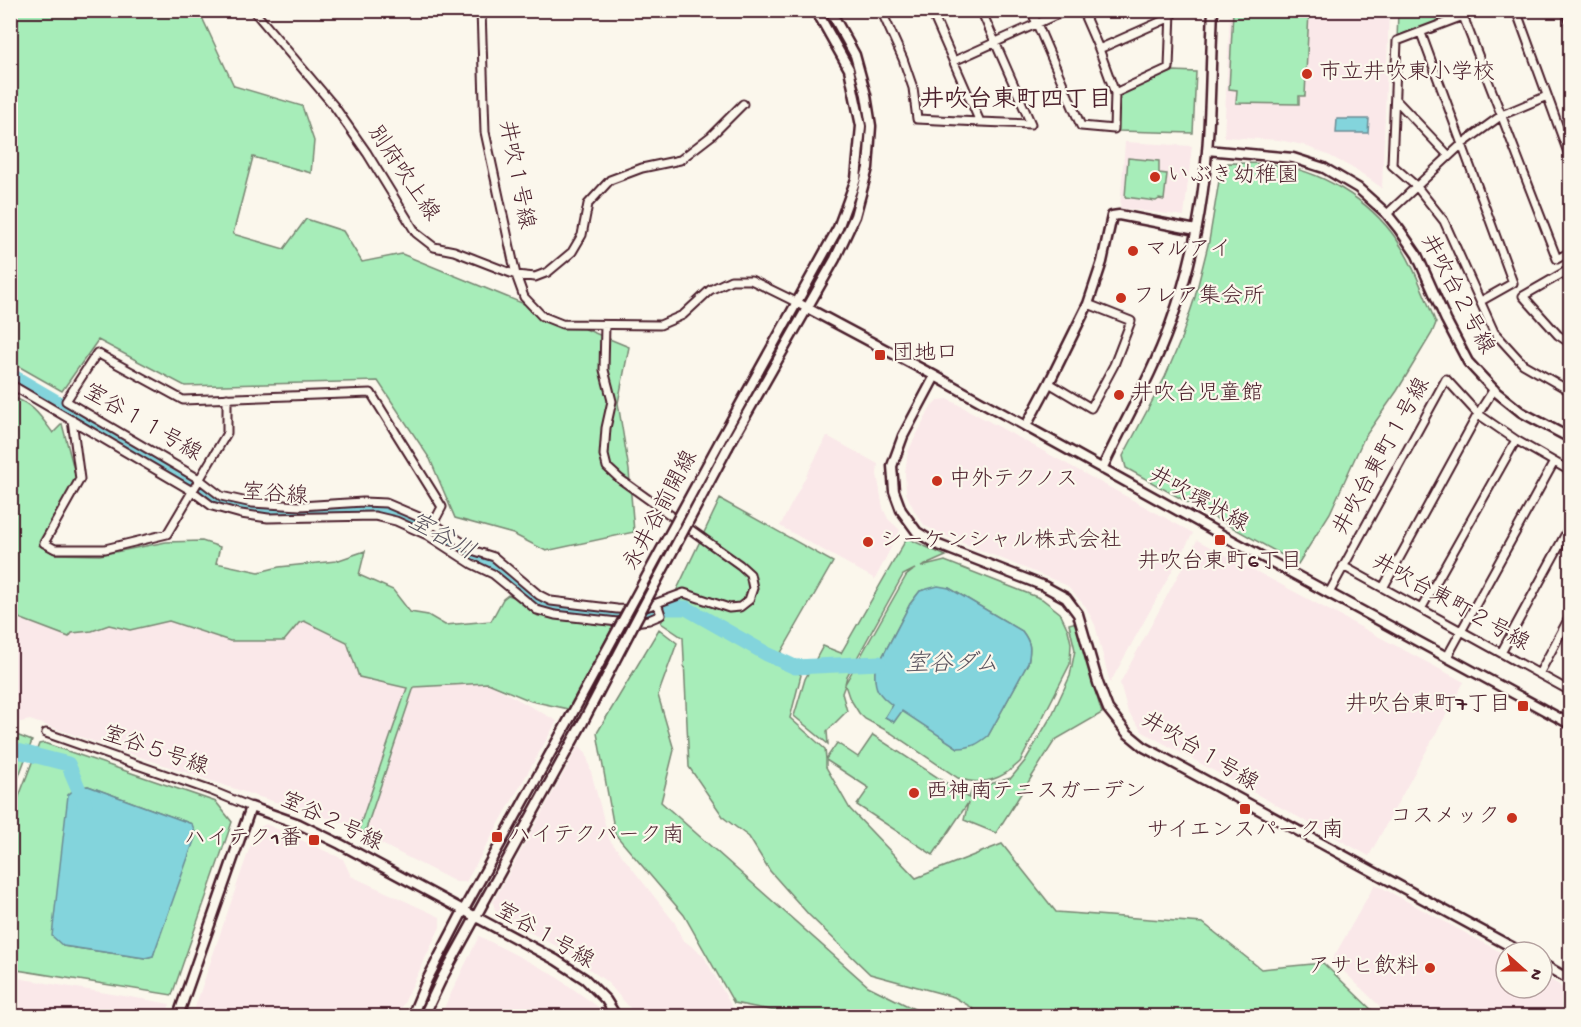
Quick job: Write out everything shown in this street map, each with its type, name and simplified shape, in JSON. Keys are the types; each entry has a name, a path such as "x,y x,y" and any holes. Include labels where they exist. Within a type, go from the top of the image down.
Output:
{"street":[{"name":"別府吹上線","path":"253,10 334,106 367,153 416,233 434,247 454,251 516,274 535,277 548,272 572,252 582,235 588,204 610,180 642,168 680,160 711,136 743,104"},
{"name":"井吹１号線","path":"481,10 485,132 516,274 524,297 542,316 562,324 660,324 683,315 710,290 731,280 751,280 796,302"},
{"name":"永井谷前開線","path":"412,1017 427,980 463,911 838,228 856,179 861,126 849,69 814,10"},
{"name":"永井谷前開線","path":"424,1017 442,978 584,722 728,447 835,259 855,216 868,168 871,126 866,95 855,55 830,10"},
{"path":"881,10 913,88 917,119 1031,124 981,10"},
{"path":"931,10 980,122"},
{"path":"1031,10 1081,126 1114,129 1115,93 1082,10"},
{"path":"954,61 1066,10"},
{"path":"1102,469 1147,382 1171,324 1186,275 1202,197 1207,150 1213,10"},
{"path":"1516,10 1547,96 1568,142 1570,158"},
{"path":"1566,10 1570,24"},
{"path":"1570,252 1557,259 1463,13 1421,33 1397,41 1392,165 1417,187 1444,221 1494,332 1523,364 1570,391"},
{"path":"1099,49 1171,14 1169,68 1115,93"},
{"path":"1421,33 1514,283 1481,301"},
{"path":"1387,214 1462,144 1502,115 1547,96"},
{"path":"1395,99 1449,156"},
{"name":"井吹台２号線","path":"1207,150 1293,158 1324,168 1358,188 1387,214 1417,255 1468,362 1494,390 1521,412 1570,438"},
{"path":"1026,426 1088,304 1102,262 1112,216 1119,215 1196,230"},
{"path":"1570,269 1523,296 1558,335 1570,343"},
{"path":"1563,273 1570,280"},
{"name":"井吹環状線","path":"796,302 1570,724"},
{"path":"1049,383 1091,408 1114,365 1131,321 1088,304"},
{"path":"427,535 433,523 475,551 494,557 539,595 551,601 638,610 684,593 729,608 740,607 749,600 753,588 750,574 620,479 607,467 604,455 606,428 612,401 604,370 605,325"},
{"name":"室谷１１号線","path":"97,353 183,400 227,398 371,393 442,507 433,523 386,503 363,502 300,506 252,503 221,496 199,479 66,401 97,353"},
{"name":"井吹台１号線","path":"935,376 903,436 892,466 894,491 902,510 917,532 936,544 1044,586 1066,598 1078,614 1108,709 1127,733 1144,747 1499,940"},
{"name":"井吹台東町１号線","path":"1329,593 1446,379 1478,414 1516,440 1570,471"},
{"name":"室谷線","path":"10,384 192,490 212,506 268,518 375,516 396,520 427,535 472,564 493,574 537,610 555,615 627,623 649,620 661,615 657,603"},
{"path":"1383,588 1478,414 1494,390"},
{"path":"72,420 80,479 44,543 55,549 105,549 167,534 227,433 227,398"},
{"path":"1421,609 1516,440"},
{"path":"1447,657 1554,462"},
{"path":"1501,653 1570,526"},
{"name":"井吹台東町２号線","path":"1343,566 1570,691"},
{"path":"1539,674 1570,616"},
{"name":"室谷５号線","path":"46,733 212,791 251,807"},
{"name":"室谷２号線","path":"178,1017 251,807 299,824 340,844 475,918"},
{"name":"室谷１号線","path":"475,918 556,960 585,979 606,1000 616,1017"},
{"path":"1554,971 1570,980"}],"shaded area":[{"name":"市立井吹東小学校","path":"1230,11 1389,11 1382,188 1358,171 1303,145 1279,140 1224,137"},
{"name":"いぶき幼稚園","path":"1125,142 1192,146 1184,216 1120,208"},
{"path":"948,399 1193,533 1110,683 1095,625 1086,607 1066,585 925,526 915,512 906,493 905,472 908,451 932,405 938,400"},
{"path":"827,436 878,464 877,474 883,508 888,519 900,530 875,579 780,526"},
{"path":"1197,540 1464,682 1369,856 1143,732 1128,712 1120,683"},
{"path":"10,615 69,637 72,633 92,631 109,625 130,630 169,621 230,641 284,641 299,623 304,621 347,643 359,677 407,687 359,828 30,720 21,722 11,720"},
{"path":"488,683 557,721 466,882 456,882 364,835 414,687"},
{"path":"579,745 586,753 609,839 675,923 682,939 703,955 732,1007 753,1016 633,1016 630,1008 607,982 562,949 496,915 493,902"},
{"path":"266,824 343,859 351,876 440,917 440,927 398,1016 192,1016 256,829"},
{"path":"1375,884 1494,948 1494,1000 1554,1000 1554,982 1570,995 1570,1016 1390,1016 1332,960"},
{"path":"479,936 551,973 604,1011 605,1016 440,1016"},
{"path":"11,977 170,1004 165,1016 11,1016"}],"green space":[{"path":"11,11 199,11 234,86 302,106 314,141 311,173 253,157 233,234 284,249 306,219 343,231 362,262 402,254 629,347 618,403 629,470 634,532 546,551 513,534 455,518 430,459 378,381 185,386 98,340 62,391 11,362"},
{"path":"1233,11 1309,11 1305,96 1299,96 1299,104 1236,103 1237,90 1229,89"},
{"path":"1398,11 1463,11 1463,16 1397,41"},
{"path":"1174,71 1196,72 1193,133 1118,131 1120,94"},
{"path":"1128,158 1159,161 1159,173 1167,174 1164,200 1125,197"},
{"path":"1228,163 1270,164 1307,172 1341,188 1357,199 1386,225 1397,240 1414,270 1436,323 1397,391 1364,438 1330,513 1298,564 1126,468 1123,456 1165,377 1180,342 1195,297 1209,241 1221,169"},
{"path":"10,396 35,410 53,433 62,424 76,477 39,545 55,554 100,555 166,542 202,541 220,547 216,563 259,572 279,567 336,561 365,551 359,575 393,590 410,612 428,615 445,625 491,621 503,599 508,595 514,597 538,616 614,625 568,709 531,701 488,683 414,687 364,835 359,828 407,688 359,677 347,642 304,621 299,623 284,641 230,641 169,621 130,630 109,625 92,631 72,633 69,637 11,615"},
{"path":"720,499 833,562 778,658 801,675 790,718 825,749 826,759 837,743 858,757 873,735 969,798 972,789 1011,778 1025,761 1052,715 1070,676 1075,650 1069,624 1077,622 1102,713 1055,740 996,833 964,820 968,803 933,855 857,805 869,788 826,760 826,767 850,809 916,878 1002,844 1056,912 1203,923 1261,969 1323,963 1378,1016 979,1016 971,1007 954,997 870,974 809,915 770,871 749,837 724,818 689,767 683,638 661,623"},
{"path":"907,538 946,556 921,567 945,561 1042,599 1060,613 1071,643 1070,664 1020,762 999,777 976,782 958,778 891,733 865,719 849,697 845,685 842,693 847,711 827,731 828,744 794,716 805,679 823,646 841,653","holes":["915,569 906,576 845,684 847,676 903,575","949,588 1022,631 1029,642 1030,649 1028,663 988,736 958,748 902,710 894,722 885,717 893,705 879,690 875,677 875,671 910,604 920,591"]},
{"path":"659,629 677,643 658,695 674,750 661,802 868,986 928,1016 801,1016 734,1003 684,915 615,834 597,733"},
{"path":"11,733 32,741 11,797 11,754 15,745 11,744"},
{"path":"44,743 216,802 232,822 172,995 11,969 10,820 39,744","holes":["88,786 192,824 153,956 145,958 63,946 68,795 76,788"]}],"water":[{"path":"1337,119 1369,119 1368,133 1336,133"},
{"name":"室谷ダム","path":"938,586 949,588 1022,631 1030,646 1028,663 988,736 967,747 958,748 902,711 894,722 885,717 892,705 880,694 875,682 875,671 910,604 920,591"},
{"path":"88,786 192,824 196,835 153,956 145,958 63,946 52,936 68,795 76,788"}],"waterway":[{"name":"室谷川","path":"10,375 170,468 217,500 252,509 289,513 321,513 372,507 392,512 437,532 473,557 500,572 539,604 601,614 686,608 767,654 795,667 879,663"},
{"path":"10,749 68,764 85,804"}],"place":[{"name":"市立井吹東小学校","path":"1307,74"},
{"name":"いぶき幼稚園","path":"1155,177"},
{"name":"マルアイ","path":"1133,251"},
{"name":"フレア集会所","path":"1121,298"},
{"name":"団地口","path":"880,355"},
{"name":"井吹台児童館","path":"1119,395"},
{"name":"中外テクノス","path":"937,481"},
{"name":"井吹台東町6丁目","path":"1220,540"},
{"name":"シーケンシャル株式会社","path":"868,542"},
{"name":"井吹台東町7丁目","path":"1523,706"},
{"name":"西神南テニスガーデン","path":"914,793"},
{"name":"サイエンスパーク南","path":"1245,809"},
{"name":"コスメック","path":"1512,818"},
{"name":"ハイテクパーク南","path":"497,837"},
{"name":"ハイテク1番","path":"314,840"},
{"name":"アサヒ飲料","path":"1430,968"}],"district":[{"name":"井吹台東町四丁目","path":"1016,101"}]}
